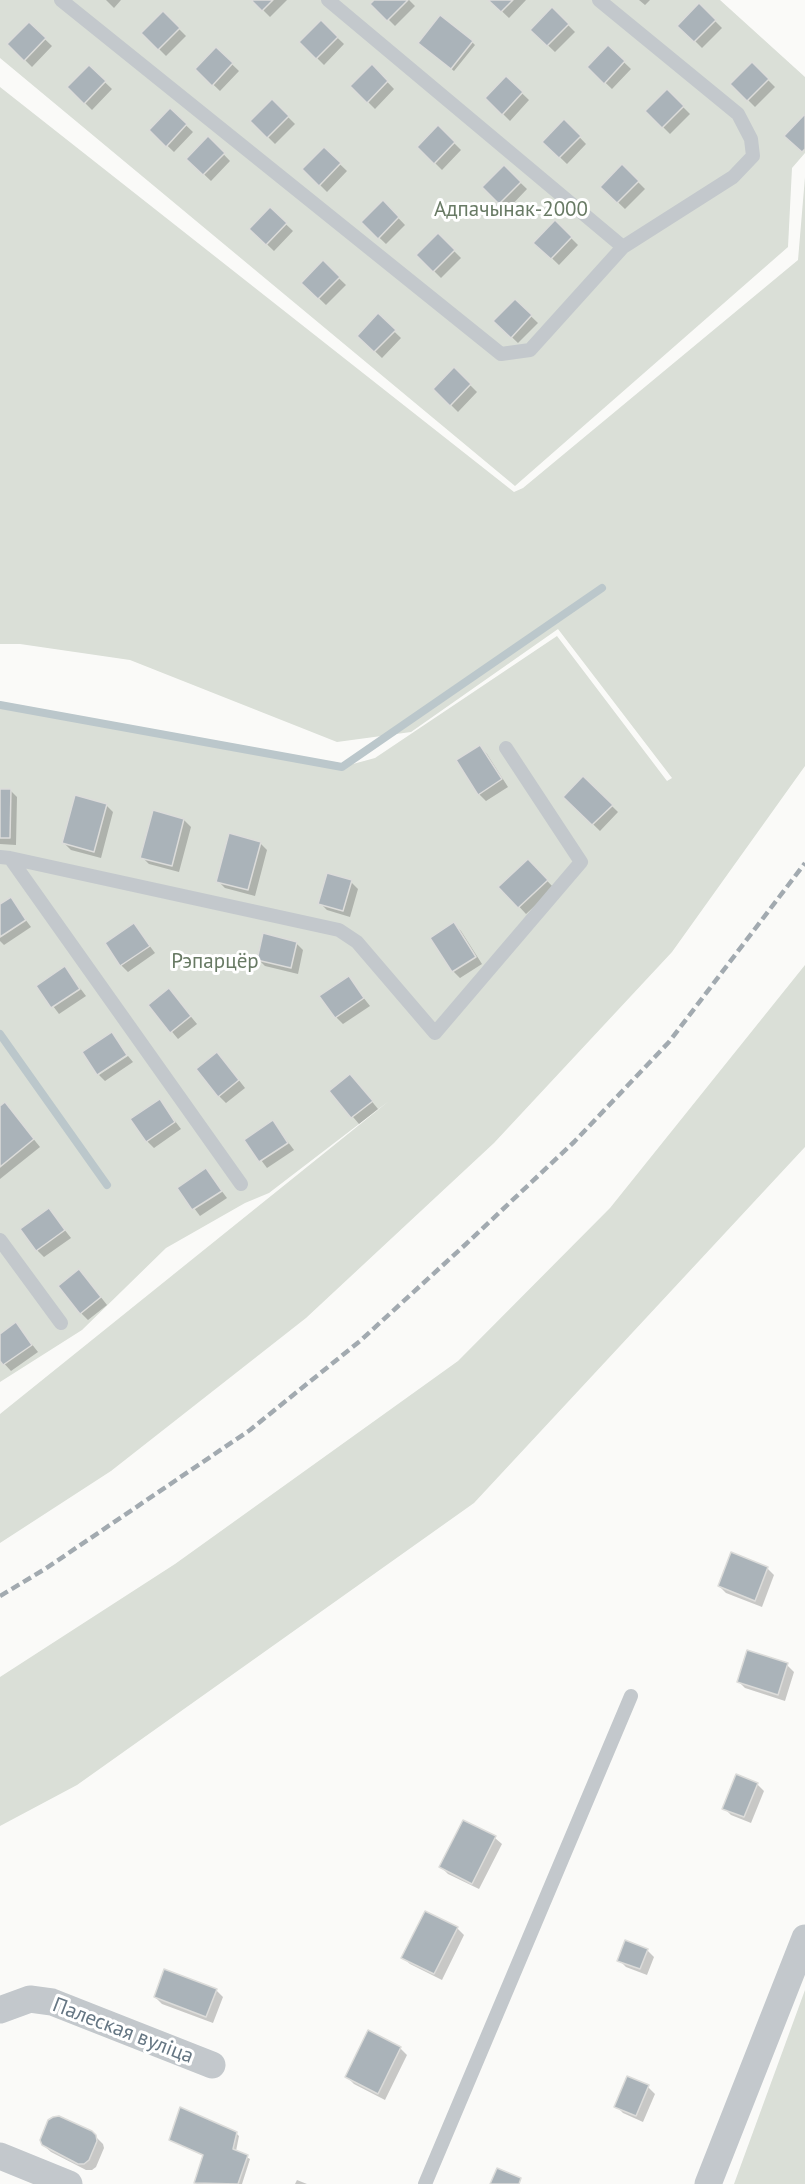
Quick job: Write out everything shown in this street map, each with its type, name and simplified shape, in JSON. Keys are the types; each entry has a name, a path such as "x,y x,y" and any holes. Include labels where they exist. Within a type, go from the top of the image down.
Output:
{"street":[{"path":"708,2184 805,1938"},
{"name":"Палеская вуліца","path":"0,2010 30,1999 52,2002 212,2065"},
{"path":"0,2156 69,2184"}],"lane":[{"path":"61,0 501,354 530,350 623,247 733,177 753,156 751,139 738,114 599,0"},
{"path":"328,0 623,247"},
{"path":"5,858 339,930 357,942 435,1033 581,862 506,748"},
{"path":"5,858 241,1184"},
{"path":"0,1240 61,1323"},
{"path":"425,2184 632,1696"}],"green space":[{"name":"Адпачынак-2000","path":"0,0 720,0 805,77 805,153 792,168 788,247 515,486 0,58"},
{"name":"Рэпарцёр","path":"0,87 514,492 523,488 798,260 805,177 805,766 672,952 494,1143 306,1318 111,1471 0,1543 0,1414 389,1101 269,1193 245,1203 166,1248 82,1330 0,1382 0,705 342,767 375,758 557,636 667,781 672,778 558,629 411,732 337,742 130,660 20,644 0,644"},
{"path":"805,965 805,1147 474,1503 77,1785 0,1826 0,1677 175,1564 458,1361 610,1208"},
{"path":"805,1990 805,2184 734,2184"}],"building":[{"path":"251,0 273,0 262,11"},
{"path":"374,0 408,0 387,21 370,4"},
{"path":"488,0 513,0 501,12"},
{"path":"699,3 716,20 694,42 677,26"},
{"path":"552,7 569,24 547,46 530,30"},
{"path":"163,11 180,28 158,50 141,33"},
{"path":"440,15 473,41 451,69 418,43"},
{"path":"321,20 338,37 316,59 299,42"},
{"path":"29,22 46,38 24,61 7,44"},
{"path":"608,45 625,61 604,84 587,67"},
{"path":"216,47 233,63 212,86 195,69"},
{"path":"752,62 769,79 747,101 730,84"},
{"path":"372,64 388,81 367,103 350,86"},
{"path":"89,65 106,81 84,104 67,87"},
{"path":"506,76 523,92 502,115 485,98"},
{"path":"667,89 684,106 662,128 645,111"},
{"path":"272,99 289,116 267,138 250,121"},
{"path":"170,108 187,124 166,147 149,130"},
{"path":"805,114 805,149 802,152 784,136"},
{"path":"564,119 581,136 559,158 542,142"},
{"path":"438,125 455,142 434,164 417,147"},
{"path":"208,136 225,153 203,175 186,159"},
{"path":"324,147 341,163 319,186 302,169"},
{"path":"622,164 639,181 617,203 600,187"},
{"path":"504,165 521,182 499,204 482,187"},
{"path":"383,200 399,217 378,239 361,222"},
{"path":"270,207 287,223 266,245 249,229"},
{"path":"555,220 572,237 551,259 533,243"},
{"path":"438,233 455,250 433,272 416,255"},
{"path":"323,260 340,277 318,299 301,283"},
{"path":"515,299 532,315 511,338 493,321"},
{"path":"378,313 396,330 374,352 357,336"},
{"path":"454,367 471,384 450,406 433,389"},
{"path":"480,745 502,779 478,795 456,760"},
{"path":"583,776 613,805 592,825 563,797"},
{"path":"0,789 11,789 10,838 0,838"},
{"path":"75,795 107,804 94,852 62,843"},
{"path":"153,810 184,819 172,866 140,858"},
{"path":"229,833 261,842 248,890 216,882"},
{"path":"528,859 548,880 518,908 498,887"},
{"path":"327,873 352,880 343,911 318,904"},
{"path":"11,897 26,920 0,937 0,904"},
{"path":"454,922 476,957 452,972 430,938"},
{"path":"134,923 150,946 120,966 105,943"},
{"path":"263,933 297,942 291,968 257,960"},
{"path":"65,966 80,989 51,1008 36,986"},
{"path":"349,976 364,998 335,1018 319,996"},
{"path":"169,988 191,1016 170,1033 148,1005"},
{"path":"112,1032 127,1055 97,1075 82,1052"},
{"path":"217,1052 239,1080 218,1097 196,1069"},
{"path":"350,1074 373,1101 351,1118 329,1091"},
{"path":"160,1099 175,1122 146,1142 130,1119"},
{"path":"5,1102 34,1139 0,1167 0,1106"},
{"path":"273,1120 288,1143 259,1162 244,1140"},
{"path":"206,1168 222,1191 192,1210 177,1188"},
{"path":"49,1208 65,1230 36,1251 20,1229"},
{"path":"79,1269 101,1297 80,1314 58,1286"},
{"path":"16,1322 32,1345 3,1365 0,1361 0,1334"},
{"path":"731,1552 768,1567 755,1601 718,1586"},
{"path":"747,1650 788,1663 778,1695 737,1682"},
{"path":"736,1774 758,1783 744,1817 722,1809"},
{"path":"463,1820 496,1836 472,1884 439,1867"},
{"path":"425,1911 458,1927 434,1974 401,1958"},
{"path":"625,1940 648,1949 640,1969 617,1961"},
{"path":"164,1969 217,1989 206,2017 154,1997"},
{"path":"368,2030 401,2047 378,2094 345,2077"},
{"path":"627,2076 649,2085 636,2116 614,2107"},
{"path":"180,2107 237,2132 233,2149 248,2155 238,2184 194,2183 203,2155 169,2140"},
{"path":"59,2116 96,2135 97,2141 89,2160 84,2164 78,2164 42,2145 40,2140 48,2120"},
{"path":"497,2168 521,2178 519,2184 490,2184"}],"waterway":[{"path":"0,705 342,767 602,588"},
{"path":"0,1034 107,1185"}],"railway":[{"path":"0,1596 45,1569 250,1430 360,1341 574,1142 669,1042 805,863"}]}
